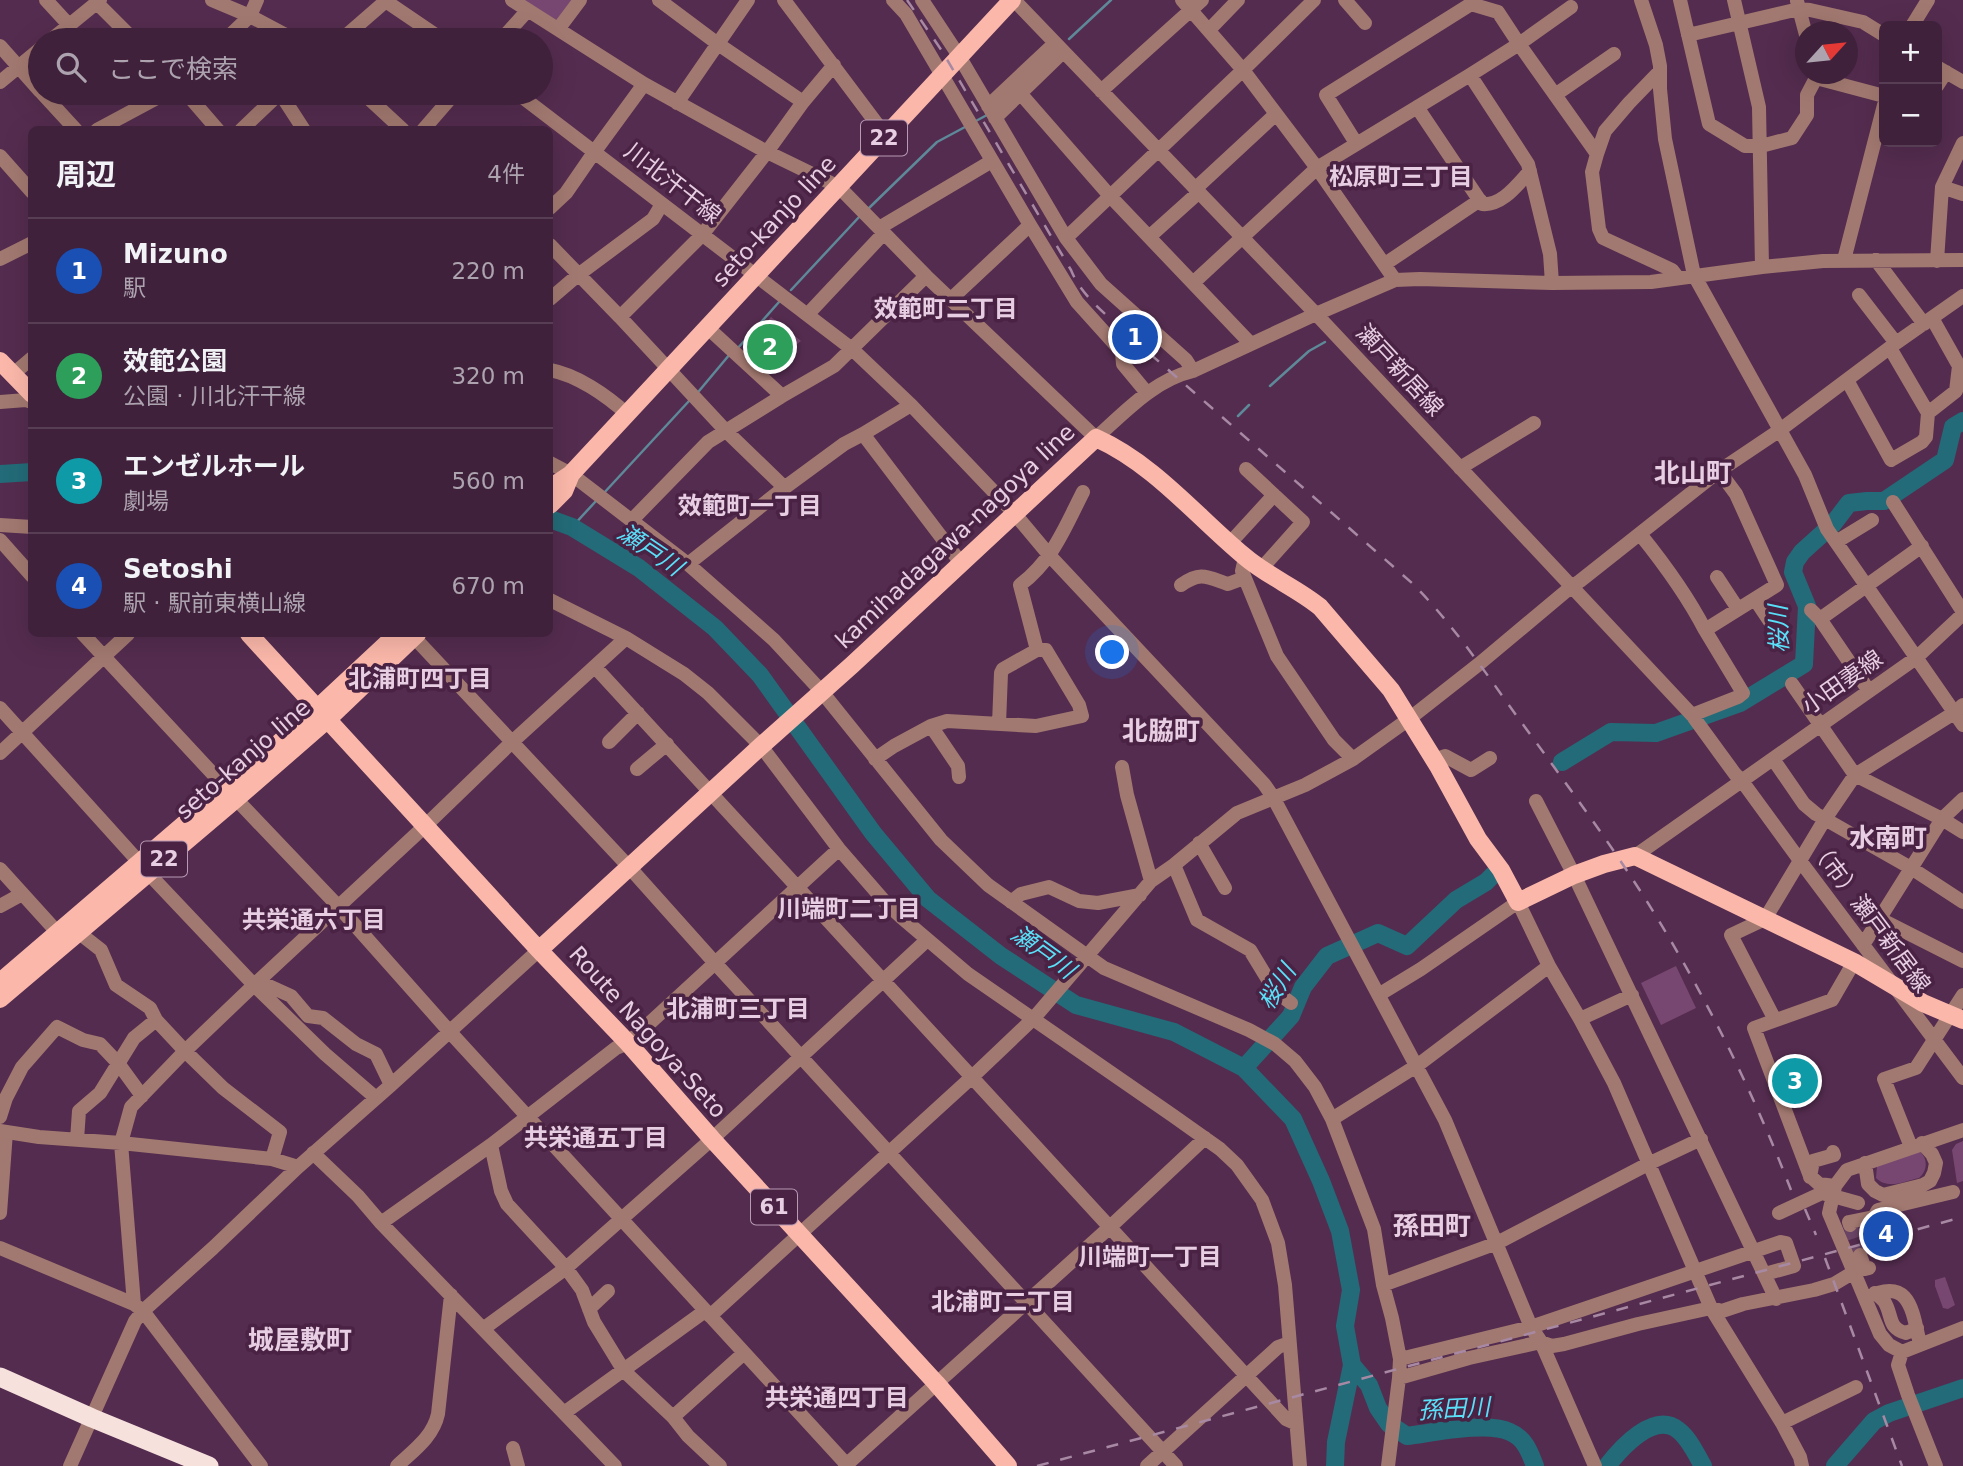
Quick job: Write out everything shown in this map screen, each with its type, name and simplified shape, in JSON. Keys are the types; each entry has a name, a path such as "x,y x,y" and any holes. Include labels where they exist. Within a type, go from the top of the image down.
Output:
{"highway":[{"path":"0,1377 209,1466"}],"main road":[{"name":"seto-kanjo line","path":"553,486 571,474 1013,0"},
{"path":"6,368 28,390"},
{"name":"kamihadagawa-nagoya line","path":"539,950 1096,438 1164,484 1245,558 1320,607 1391,690 1518,902"},
{"name":"seto-kanjo line","path":"553,502 564,491 571,474"},
{"name":"Route Nagoya-Seto","path":"252,637 628,1043 1008,1466"},
{"name":"seto-kanjo line","path":"0,982 231,794 406,637"},
{"path":"1518,902 1574,875 1634,856 1853,962 1923,1003 1957,1018"},
{"name":"seto-kanjo line","path":"0,999 78,932 144,867"}],"street":[{"path":"46,0 69,25"},
{"path":"212,0 272,28"},
{"path":"238,28 250,16 257,0"},
{"path":"354,28 386,0 426,28"},
{"path":"512,0 677,103 766,152 838,187 926,276 1096,438 1147,393 1181,374 1395,281 1651,282 1762,267 1844,260 1963,260"},
{"path":"559,28 580,0"},
{"path":"677,103 748,0"},
{"path":"784,0 886,136"},
{"path":"893,0 906,14 943,74 1077,302 1122,352 1123,364 1147,393"},
{"path":"922,0 959,56 1066,238 1101,284 1186,360 1193,371"},
{"name":"瀬戸新居線","path":"1013,0 1316,314 1692,715 1742,781"},
{"path":"1209,30 1238,0"},
{"path":"1066,238 1314,0"},
{"path":"1345,0 1365,23"},
{"path":"1641,0 1660,66 1665,139 1693,275 1805,475 1828,529 1916,658 1958,709 1963,725"},
{"path":"1680,0 1709,124 1745,145 1761,146 1792,138 1807,115 1807,95 1812,84"},
{"path":"1734,0 1759,107 1762,267"},
{"path":"1915,21 1928,0"},
{"path":"65,28 98,1 123,28"},
{"path":"665,1 718,44 803,102"},
{"path":"1101,91 1192,3 1209,30 1243,70 1317,168 1395,281"},
{"path":"1356,144 1326,95 1471,4 1498,12 1597,153"},
{"path":"1688,35 1739,24 1797,5 1863,22 1879,32"},
{"path":"1193,283 1317,168 1519,44 1571,7"},
{"path":"512,28 528,10"},
{"path":"0,46 28,78"},
{"path":"992,112 1059,47"},
{"path":"992,112 1020,93 1059,47"},
{"path":"1555,95 1614,54"},
{"path":"0,82 28,59"},
{"path":"620,317 702,234 834,65"},
{"path":"1942,70 1963,82"},
{"path":"1659,72 1605,131 1592,173 1599,229 1603,238 1672,270 1678,278"},
{"path":"1470,75 1528,164 1549,254 1552,283"},
{"path":"553,205 566,193 644,84"},
{"path":"1845,84 1879,94"},
{"path":"1020,93 1110,196 1251,344"},
{"path":"53,105 72,126"},
{"path":"104,126 144,105"},
{"path":"196,105 215,126"},
{"path":"245,126 267,105"},
{"path":"288,105 301,126"},
{"path":"376,105 399,126"},
{"path":"426,126 445,105"},
{"name":"川北汗干線","path":"533,105 852,349 911,405 1014,513 1050,556 1264,784 1446,1120 1531,1327 1541,1342 1595,1466"},
{"path":"1417,107 1482,204 1492,205 1503,198 1530,171"},
{"path":"1149,237 1276,114"},
{"path":"1844,260 1879,124"},
{"path":"1937,261 1942,187 1963,143"},
{"path":"0,156 28,188"},
{"path":"808,314 882,231 992,161"},
{"path":"1942,187 1963,194"},
{"path":"1385,264 1479,200"},
{"path":"553,296 653,219 662,204"},
{"path":"951,299 1030,225"},
{"path":"2,256 28,245"},
{"path":"553,248 726,431 785,488"},
{"path":"1876,260 1928,321 1959,366 1956,391 1928,413"},
{"path":"631,521 708,442 834,366 926,276"},
{"path":"1847,380 1891,460 1926,437 1928,413 1893,346 1859,295"},
{"path":"564,1413 707,1313 799,1235 1037,1015 1151,881 1237,813 1305,785 1353,759 1409,719 1719,471 1780,430 1963,296"},
{"path":"708,328 782,396"},
{"path":"6,368 28,360"},
{"path":"553,371 564,373 614,402 627,414"},
{"path":"0,402 28,401"},
{"path":"688,564 844,444 911,405"},
{"path":"1460,468 1534,423"},
{"path":"863,435 961,563"},
{"path":"553,465 571,474 688,564 753,620 822,692 940,840 988,885 1104,968 1249,1030 1275,1044 1295,1061 1332,1119 1374,1228 1383,1285 1400,1359 1388,1466"},
{"path":"1246,469 1303,522 1262,568"},
{"path":"1705,630 1776,585 1736,494 1719,471"},
{"path":"1037,650 1020,585 1050,556 1083,492"},
{"path":"1230,543 1274,495"},
{"path":"1893,502 1963,613"},
{"path":"1836,541 1872,520"},
{"path":"0,525 28,527"},
{"path":"1640,534 1672,573 1743,693 1692,715"},
{"path":"0,540 28,572"},
{"path":"1869,691 1816,615 1867,586 1922,547"},
{"path":"1245,558 1242,571 1244,578 1277,656 1334,740 1353,759"},
{"path":"1181,585 1201,575 1228,584 1244,578"},
{"path":"1717,577 1738,609"},
{"path":"1755,599 1771,623"},
{"path":"553,602 626,638 708,693 761,746 839,849 886,902 927,940 968,974 1037,1015 1205,1138 1245,1176 1262,1200 1278,1243 1300,1466"},
{"name":"小田妻線","path":"1634,856 1916,658 1963,613"},
{"path":"86,637 338,906 847,1465 1205,1138"},
{"path":"0,753 124,637"},
{"path":"412,637 630,868 1176,1466"},
{"path":"70,1466 135,1321 138,1307 121,1143 131,1107 256,983 626,638"},
{"path":"875,759 931,726 947,721 999,724 1036,726 1082,716 1080,705 1046,650 1037,650 1003,669 999,724"},
{"path":"595,667 1286,1419 1296,1423"},
{"path":"1792,684 1855,775 1963,832"},
{"path":"0,708 144,867 325,1054 376,1098"},
{"path":"1775,1020 1731,935 1765,919 1825,819 1855,775 1958,709"},
{"path":"609,741 638,713"},
{"path":"931,726 958,766 959,777"},
{"path":"637,769 667,744"},
{"path":"1434,760 1445,756 1471,770 1490,758"},
{"path":"1773,759 1804,804 1963,902"},
{"path":"1122,767 1151,881"},
{"name":"（市）瀬戸新居線","path":"1742,781 1963,1078"},
{"path":"1863,945 1942,819 1963,799"},
{"path":"1536,802 1632,995 1776,1299"},
{"path":"1199,843 1225,888"},
{"path":"381,1223 491,1145 616,1048 628,1043 839,849"},
{"path":"1174,865 1197,920 1250,950 1275,991 1291,1003"},
{"path":"0,869 58,933"},
{"path":"1012,902 1021,894 1049,887 1079,901 1098,903 1139,895"},
{"path":"0,906 22,894"},
{"path":"1380,994 1518,902 1549,966 1614,1083 1711,1308 1782,1423 1802,1466"},
{"path":"1880,919 1963,961"},
{"path":"78,932 101,950 116,985 150,1008 156,1020 223,1088 280,1132 272,1159"},
{"path":"483,1329 566,1268 712,1139 927,940"},
{"path":"138,1307 213,1248 313,1153 539,950"},
{"path":"1853,962 1832,1000 1754,1028 1810,1176 1827,1196 1829,1213 1854,1272 1870,1296 1880,1334 1889,1345 1902,1352"},
{"path":"1332,1119 1418,1065 1549,966"},
{"path":"256,983 291,996 308,1016 323,1018 356,1044 376,1054 391,1085"},
{"path":"1580,1019 1632,995"},
{"path":"1865,1163 1868,1184 1883,1195 1930,1181 1936,1163 1933,1154 1917,1145 1884,1079 1916,1068 1935,1040 1957,1018 1963,995"},
{"path":"77,1140 79,1111 100,1093 134,1038 156,1020"},
{"path":"0,1117 6,1097 22,1067 57,1027 83,1040 100,1044 142,1096"},
{"path":"1779,1213 1827,1196 1847,1170 1963,1130"},
{"path":"0,1213 3,1131 39,1137 272,1159 298,1167"},
{"path":"1383,1285 1497,1243 1701,1139"},
{"path":"491,1145 501,1191 507,1204 566,1268 582,1290 594,1322 624,1371 720,1466"},
{"path":"313,1153 358,1196 615,1466"},
{"path":"1827,1196 1810,1181 1810,1168 1813,1161 1834,1156"},
{"path":"1850,1225 1849,1222 1874,1217 1876,1209 1953,1192"},
{"path":"1827,1196 1822,1193 1858,1203"},
{"path":"1751,1245 1757,1225"},
{"path":"1400,1359 1531,1327 1694,1270 1751,1245 1786,1243 1794,1266 1765,1274"},
{"path":"0,1248 138,1307 261,1466"},
{"path":"1860,1255 1865,1269 1869,1268"},
{"path":"1399,1378 1541,1342 1552,1346 1564,1345 1638,1324 1711,1308 1722,1311 1743,1304 1776,1299 1828,1286 1854,1272"},
{"path":"1870,1296 1894,1290 1903,1295 1908,1302 1920,1344"},
{"path":"589,1308 608,1291"},
{"path":"397,1466 435,1427 451,1295"},
{"path":"1870,1296 1885,1303 1897,1331 1906,1333 1917,1328"},
{"path":"1936,1466 1898,1365 1902,1352 1963,1328"},
{"path":"1147,1466 1278,1347 1289,1343"},
{"path":"673,1417 744,1353"},
{"path":"1782,1423 1856,1387"},
{"path":"513,1448 518,1466"}],"shaded area":[{"path":"520,0 576,0 558,24"},
{"path":"771,317 801,341 762,371 741,354"},
{"path":"1676,966 1696,1008 1661,1025 1641,983"},
{"path":"1963,1141 1963,1181 1957,1183 1952,1150 1956,1144"},
{"path":"1919,1151 1926,1164 1919,1178 1891,1184 1876,1178 1877,1166"},
{"path":"1945,1277 1955,1305 1948,1309 1943,1308 1935,1286 1935,1280"}],"waterway":[{"path":"1069,39 1111,0"},
{"path":"974,122 987,115"},
{"path":"869,208 937,142 965,127"},
{"path":"791,290 860,216"},
{"path":"737,349 779,302"},
{"path":"1270,386 1309,351 1325,342"},
{"path":"699,391 730,354"},
{"path":"603,494 689,401"},
{"path":"1238,416 1249,405"},
{"name":"桜川","path":"1562,762 1611,732 1656,733 1740,703 1804,664 1807,606 1793,572 1795,562 1802,552 1833,524 1849,503 1884,501 1945,460 1953,427 1963,421"},
{"name":"瀬戸川","path":"0,474 28,472"},
{"path":"572,527 596,501"},
{"name":"瀬戸川","path":"553,520 572,527 639,568 715,628 760,675 873,833 928,899 1001,956 1076,1005 1174,1032 1244,1068 1293,1119 1340,1231 1351,1290 1345,1326 1352,1365 1336,1442 1335,1466"},
{"name":"桜川","path":"1244,1068 1291,1016 1303,987 1327,956 1378,933 1407,946 1456,900 1486,882 1495,873"},
{"name":"孫田川","path":"1352,1365 1369,1385 1378,1408 1389,1424 1407,1436 1460,1429 1500,1429 1520,1438 1535,1466"},
{"name":"孫田川","path":"1835,1466 1874,1421 1889,1413 1963,1388"},
{"name":"孫田川","path":"1607,1466 1639,1434 1659,1425 1669,1425 1682,1433 1703,1466"}],"tunnel":[{"path":"1850,1225 1860,1255"}],"railway":[{"path":"907,0 942,51 1082,290 1107,316 1412,583 1474,656 1602,834 1668,936 1735,1060 1791,1190"},
{"path":"1805,1209 1816,1235"},
{"path":"1037,1466 1963,1217"},
{"path":"1825,1258 1902,1466"}],"place":[{"name":"Mizuno","path":"1135,337"},
{"name":"效範公園","path":"770,347"},
{"name":"エンゼルホール","path":"1795,1081"},
{"name":"Setoshi","path":"1886,1234"}],"district":[{"name":"松原町三丁目","path":"1401,177"},
{"name":"效範町二丁目","path":"946,309"},
{"name":"北山町","path":"1693,473"},
{"name":"效範町一丁目","path":"750,506"},
{"name":"北浦町四丁目","path":"420,679"},
{"name":"北脇町","path":"1161,731"},
{"name":"水南町","path":"1888,838"},
{"name":"川端町二丁目","path":"849,909"},
{"name":"共栄通六丁目","path":"314,920"},
{"name":"北浦町三丁目","path":"738,1009"},
{"name":"共栄通五丁目","path":"596,1138"},
{"name":"孫田町","path":"1432,1226"},
{"name":"川端町一丁目","path":"1150,1257"},
{"name":"北浦町二丁目","path":"1003,1302"},
{"name":"城屋敷町","path":"300,1340"},
{"name":"共栄通四丁目","path":"837,1398"}]}
